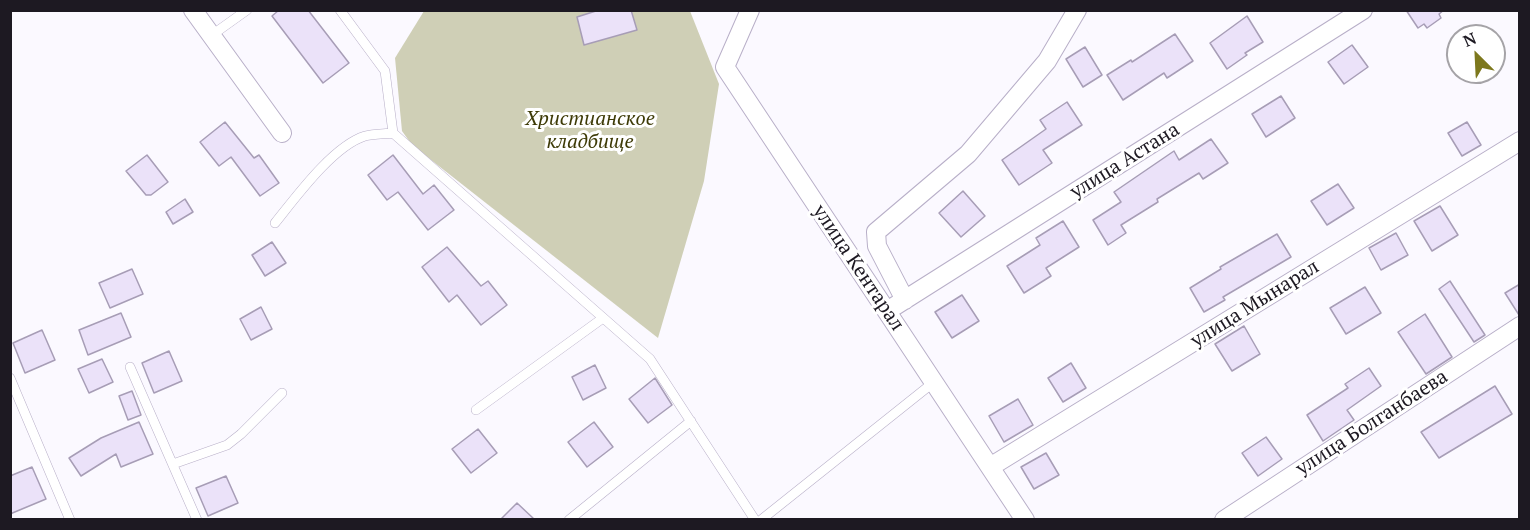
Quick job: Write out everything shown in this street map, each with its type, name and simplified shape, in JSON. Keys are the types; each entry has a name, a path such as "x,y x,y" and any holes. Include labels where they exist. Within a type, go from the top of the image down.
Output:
{"street":[{"path":"193,10 282,133"},
{"name":"улица Кентарал","path":"750,10 725,67 1025,519"},
{"path":"905,300 877,246 876,232 968,154 1047,61 1077,10"},
{"name":"улица Астана","path":"887,311 1363,10"},
{"name":"улица Мынарал","path":"990,467 1520,141"},
{"name":"улица Болганбаева","path":"1224,519 1520,326"}],"lane":[{"path":"212,35 248,10"},
{"path":"340,10 385,70 393,133 650,359 756,519"},
{"path":"274,223 316,174 346,145 365,136 393,133"},
{"path":"476,410 603,318"},
{"path":"130,367 197,519"},
{"path":"10,378 70,519"},
{"path":"761,519 934,382"},
{"path":"173,464 227,445 282,393"},
{"path":"569,519 691,421"}],"green space":[{"name":"Христианское кладбище","path":"424,11 690,11 719,84 704,181 658,338 412,145 402,131 395,58"}],"building":[{"path":"279,10 308,10 349,63 323,83 272,16"},
{"path":"599,10 631,10 637,30 584,45 577,17"},
{"path":"1406,10 1444,10 1439,14 1441,18 1427,28 1424,24 1418,28"},
{"path":"1247,16 1263,42 1245,53 1247,55 1227,69 1210,43"},
{"path":"1175,34 1193,61 1167,78 1164,73 1123,100 1107,75"},
{"path":"1352,45 1368,67 1344,84 1328,62"},
{"path":"1085,47 1102,75 1083,87 1066,59"},
{"path":"1281,96 1295,118 1266,137 1252,114"},
{"path":"1067,102 1082,125 1043,150 1052,163 1019,185 1002,160 1046,129 1040,120"},
{"path":"225,122 254,158 259,155 279,183 260,196 231,157 219,166 200,142"},
{"path":"1467,122 1481,145 1462,156 1448,133"},
{"path":"1211,139 1228,163 1203,179 1199,173 1157,199 1158,202 1121,225 1126,233 1108,245 1093,220 1121,202 1114,192 1174,151 1179,160"},
{"path":"147,155 168,182 151,195 146,195 126,171"},
{"path":"393,155 423,194 434,185 454,210 428,230 398,192 387,200 368,175"},
{"path":"1338,184 1354,208 1327,225 1311,201"},
{"path":"963,191 985,216 961,237 939,213"},
{"path":"185,199 193,212 173,224 166,212"},
{"path":"1440,206 1458,235 1432,251 1414,221"},
{"path":"1063,221 1079,247 1046,268 1051,276 1024,293 1007,266 1040,245 1036,238"},
{"path":"1396,233 1408,255 1381,270 1369,248"},
{"path":"1277,234 1291,257 1223,297 1225,300 1204,312 1190,288 1221,269 1220,267"},
{"path":"272,242 286,263 265,276 252,255"},
{"path":"447,247 481,286 488,281 507,305 481,325 457,295 449,302 422,267"},
{"path":"132,269 143,294 110,308 99,283"},
{"path":"1450,281 1485,335 1474,342 1439,289"},
{"path":"1520,284 1520,315 1519,315 1505,293"},
{"path":"1365,287 1381,313 1346,334 1330,308"},
{"path":"962,295 979,321 952,338 935,312"},
{"path":"261,307 272,329 251,340 240,319"},
{"path":"121,313 131,337 88,355 79,330"},
{"path":"1425,314 1452,357 1426,374 1398,332"},
{"path":"1244,326 1260,354 1232,371 1215,344"},
{"path":"42,330 55,360 25,373 13,343"},
{"path":"169,351 182,381 154,393 142,363"},
{"path":"102,359 113,382 89,393 78,369"},
{"path":"1071,363 1086,388 1063,402 1048,378"},
{"path":"595,365 606,388 583,400 572,377"},
{"path":"1369,368 1381,386 1347,410 1354,420 1323,441 1307,415 1348,388 1345,384"},
{"path":"655,378 672,405 648,423 629,399"},
{"path":"1495,386 1512,414 1439,458 1421,432"},
{"path":"132,391 141,415 128,420 119,396"},
{"path":"1018,399 1033,425 1004,442 989,416"},
{"path":"139,422 153,454 121,467 116,454 81,476 69,458 101,438"},
{"path":"594,422 613,447 587,467 568,442"},
{"path":"478,429 497,453 471,473 452,449"},
{"path":"1266,437 1282,459 1258,476 1242,453"},
{"path":"1046,453 1059,475 1034,489 1021,467"},
{"path":"32,467 46,499 10,514 10,476"},
{"path":"226,476 238,503 208,516 196,488"},
{"path":"517,503 534,519 501,519"}]}
